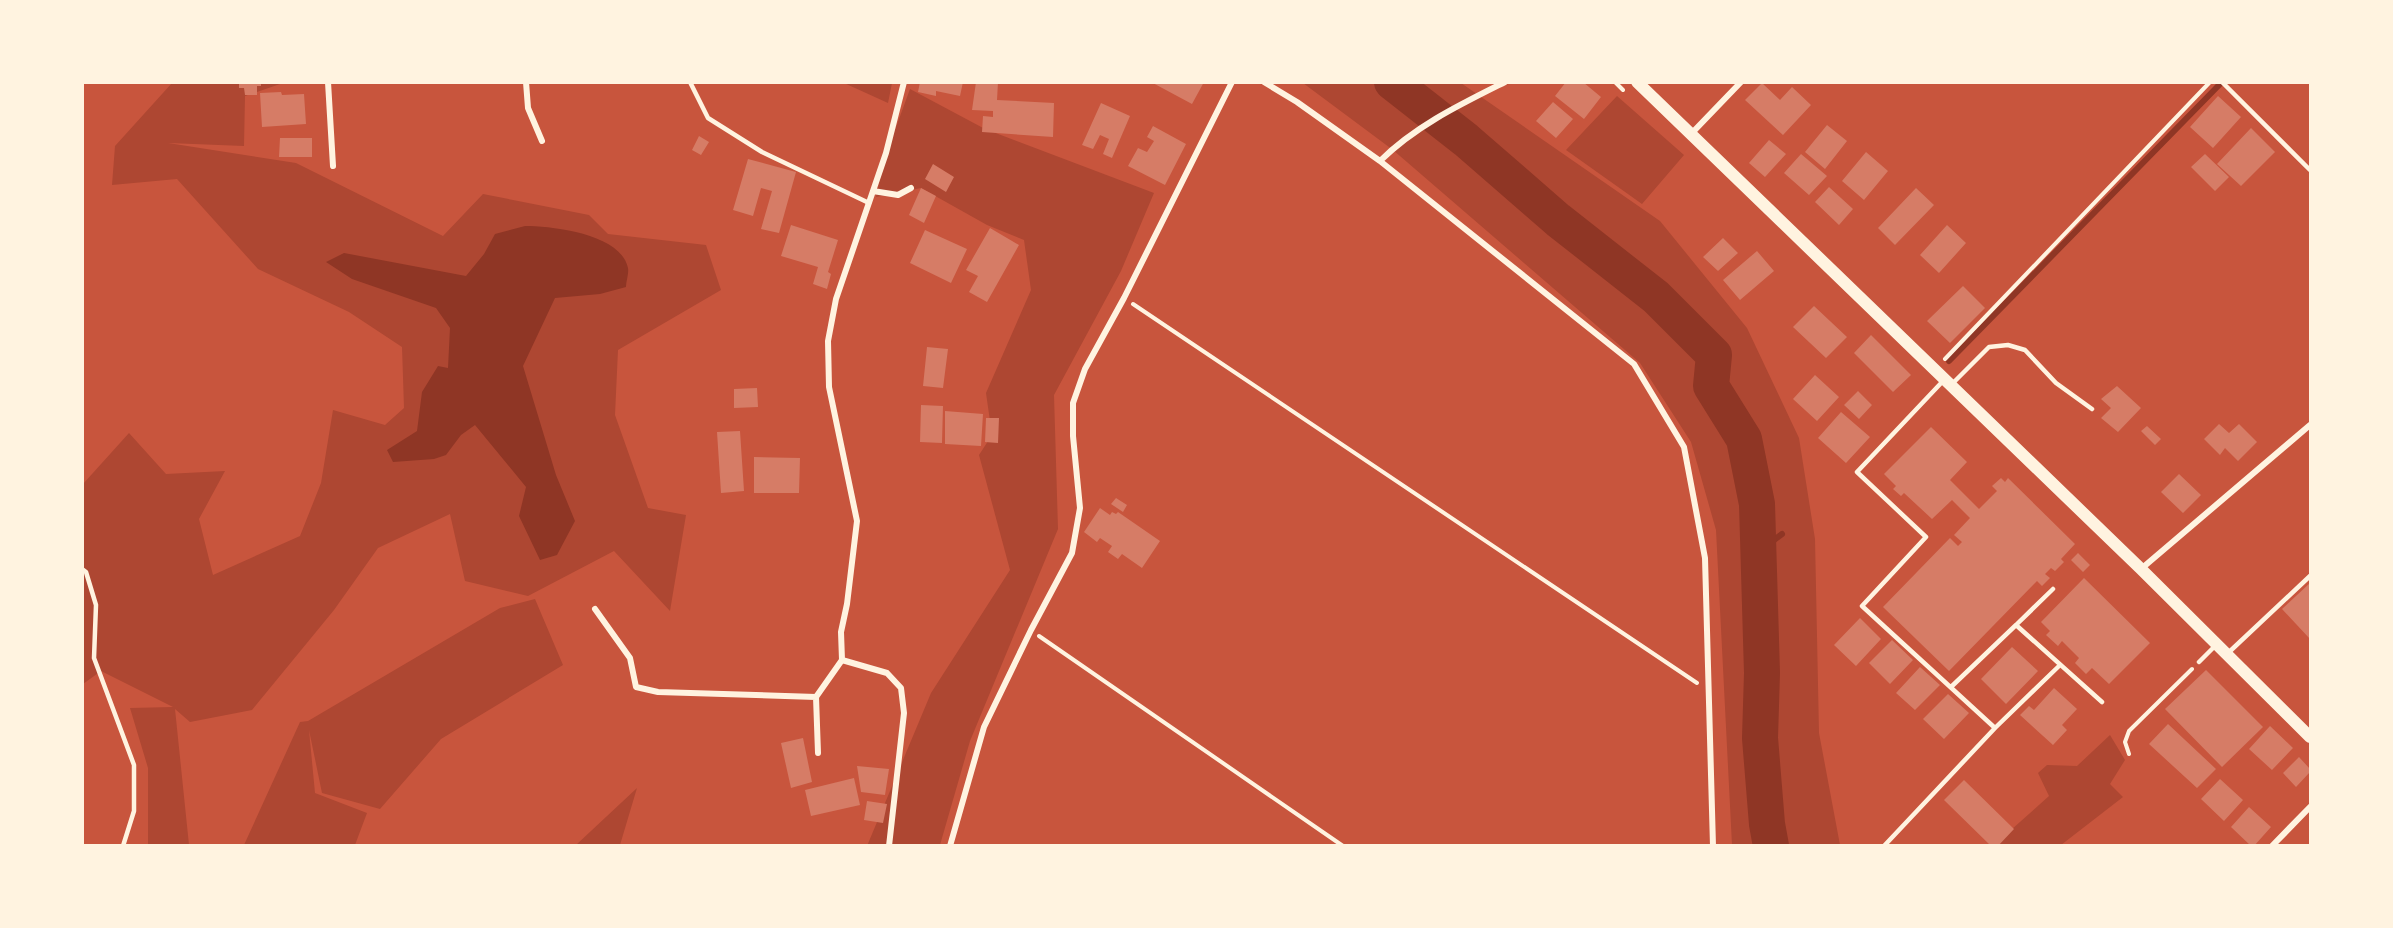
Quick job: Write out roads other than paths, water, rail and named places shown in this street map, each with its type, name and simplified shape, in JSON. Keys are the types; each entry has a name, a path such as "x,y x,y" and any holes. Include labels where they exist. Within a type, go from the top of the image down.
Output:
{"main road":[{"path":"1637,82 2141,569 2310,737"}],"street":[{"path":"328,82 333,166"},
{"path":"526,82 528,108 542,141"},
{"path":"818,753 816,698 842,660 841,632 847,604 857,521 829,387 828,341 836,299 886,153 904,82"},
{"path":"950,846 984,727 1031,630 1072,553 1080,508 1073,436 1073,404 1085,369 1124,298 1232,82"},
{"path":"1264,82 1297,102 1380,161 1634,364 1684,447 1705,558 1713,846"},
{"path":"1380,161 1399,143 1458,105 1505,82"},
{"path":"1690,134 1741,82"},
{"path":"873,191 898,195 911,188"},
{"path":"2141,569 2310,425"},
{"path":"595,609 630,658 636,687 658,692 816,698"},
{"path":"842,660 887,673 901,688 904,713 889,846"},
{"path":"2272,846 2310,807"}],"lane":[{"path":"690,82 708,118 762,152 869,203"},
{"path":"2222,82 2310,170"},
{"path":"1995,728 1862,606 1926,537 1857,472 1948,382 1989,347 2008,345 2025,350 2056,383 2092,409"},
{"path":"82,569 86,572 96,605 94,658 134,765 134,811 123,846"},
{"path":"2227,654 2310,576"},
{"path":"1951,687 2053,589"},
{"path":"2016,625 2102,702"},
{"path":"2199,662 2217,644"},
{"path":"1884,846 1995,728 2060,666"}],"waterway":[{"path":"1392,82 1466,140 1558,220 1656,297 1714,355 1711,386 1744,439 1757,504 1762,673 1760,738 1771,846"},
{"path":"1949,361 2222,82"},
{"path":"1758,552 1782,534"}]}
